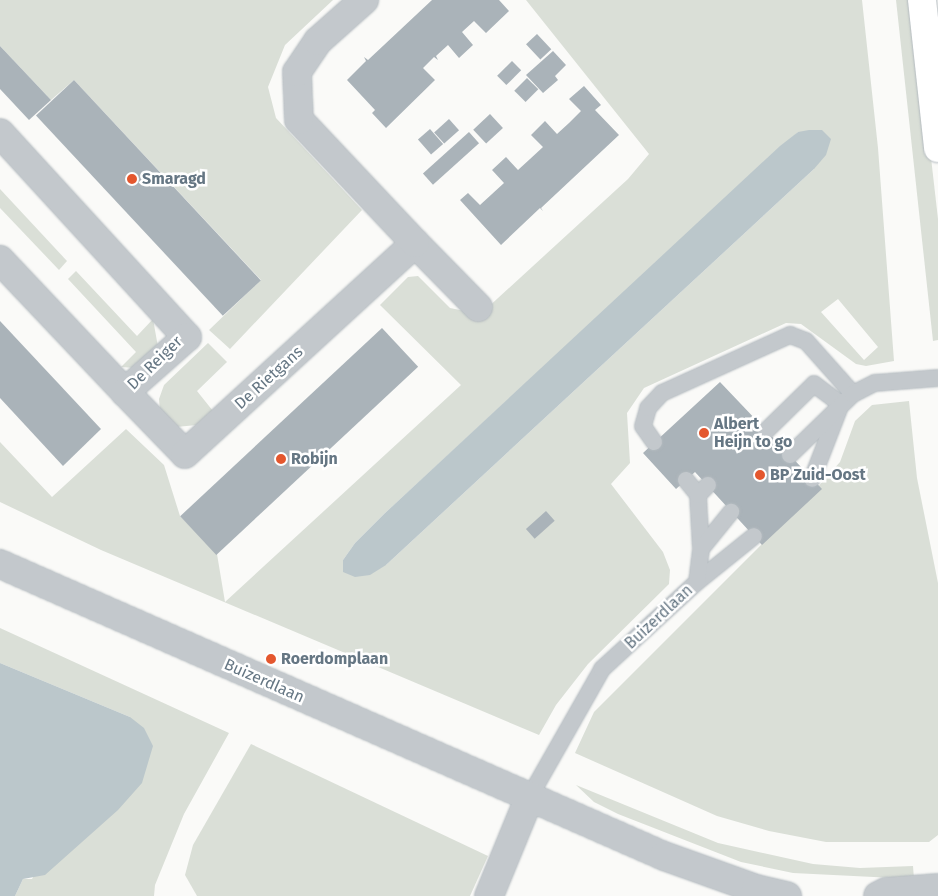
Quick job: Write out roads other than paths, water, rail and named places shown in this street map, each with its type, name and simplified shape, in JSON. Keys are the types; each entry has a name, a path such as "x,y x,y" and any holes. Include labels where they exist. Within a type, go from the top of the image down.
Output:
{"main road":[{"path":"922,0 938,148"}],"street":[{"path":"364,0 318,41 297,72 299,120 478,307"},
{"name":"De Reiger","path":"0,133 187,337 125,392 0,260"},
{"name":"De Rietgans","path":"125,392 186,454 415,243"},
{"name":"Buizerdlaan","path":"0,564 664,856 756,889 787,896"},
{"path":"489,896 530,796"},
{"path":"878,896 886,892 938,888"}],"lane":[{"path":"654,442 643,426 648,408 662,393 790,336 806,341 847,399"},
{"path":"790,455 847,399 875,383 938,378"},
{"path":"766,431 814,384 847,399"},
{"path":"812,479 847,399"},
{"name":"Buizerdlaan","path":"530,796 602,669 697,582 701,549 703,490 686,480"},
{"path":"701,549 731,512"},
{"path":"697,582 754,536"}],"place":[{"name":"Smaragd","path":"132,179"},
{"name":"Albert Heijn to go","path":"704,433"},
{"name":"Robijn","path":"281,459"},
{"name":"BP Zuid-Oost","path":"760,475"},
{"name":"Roerdomplaan","path":"271,659"}]}
